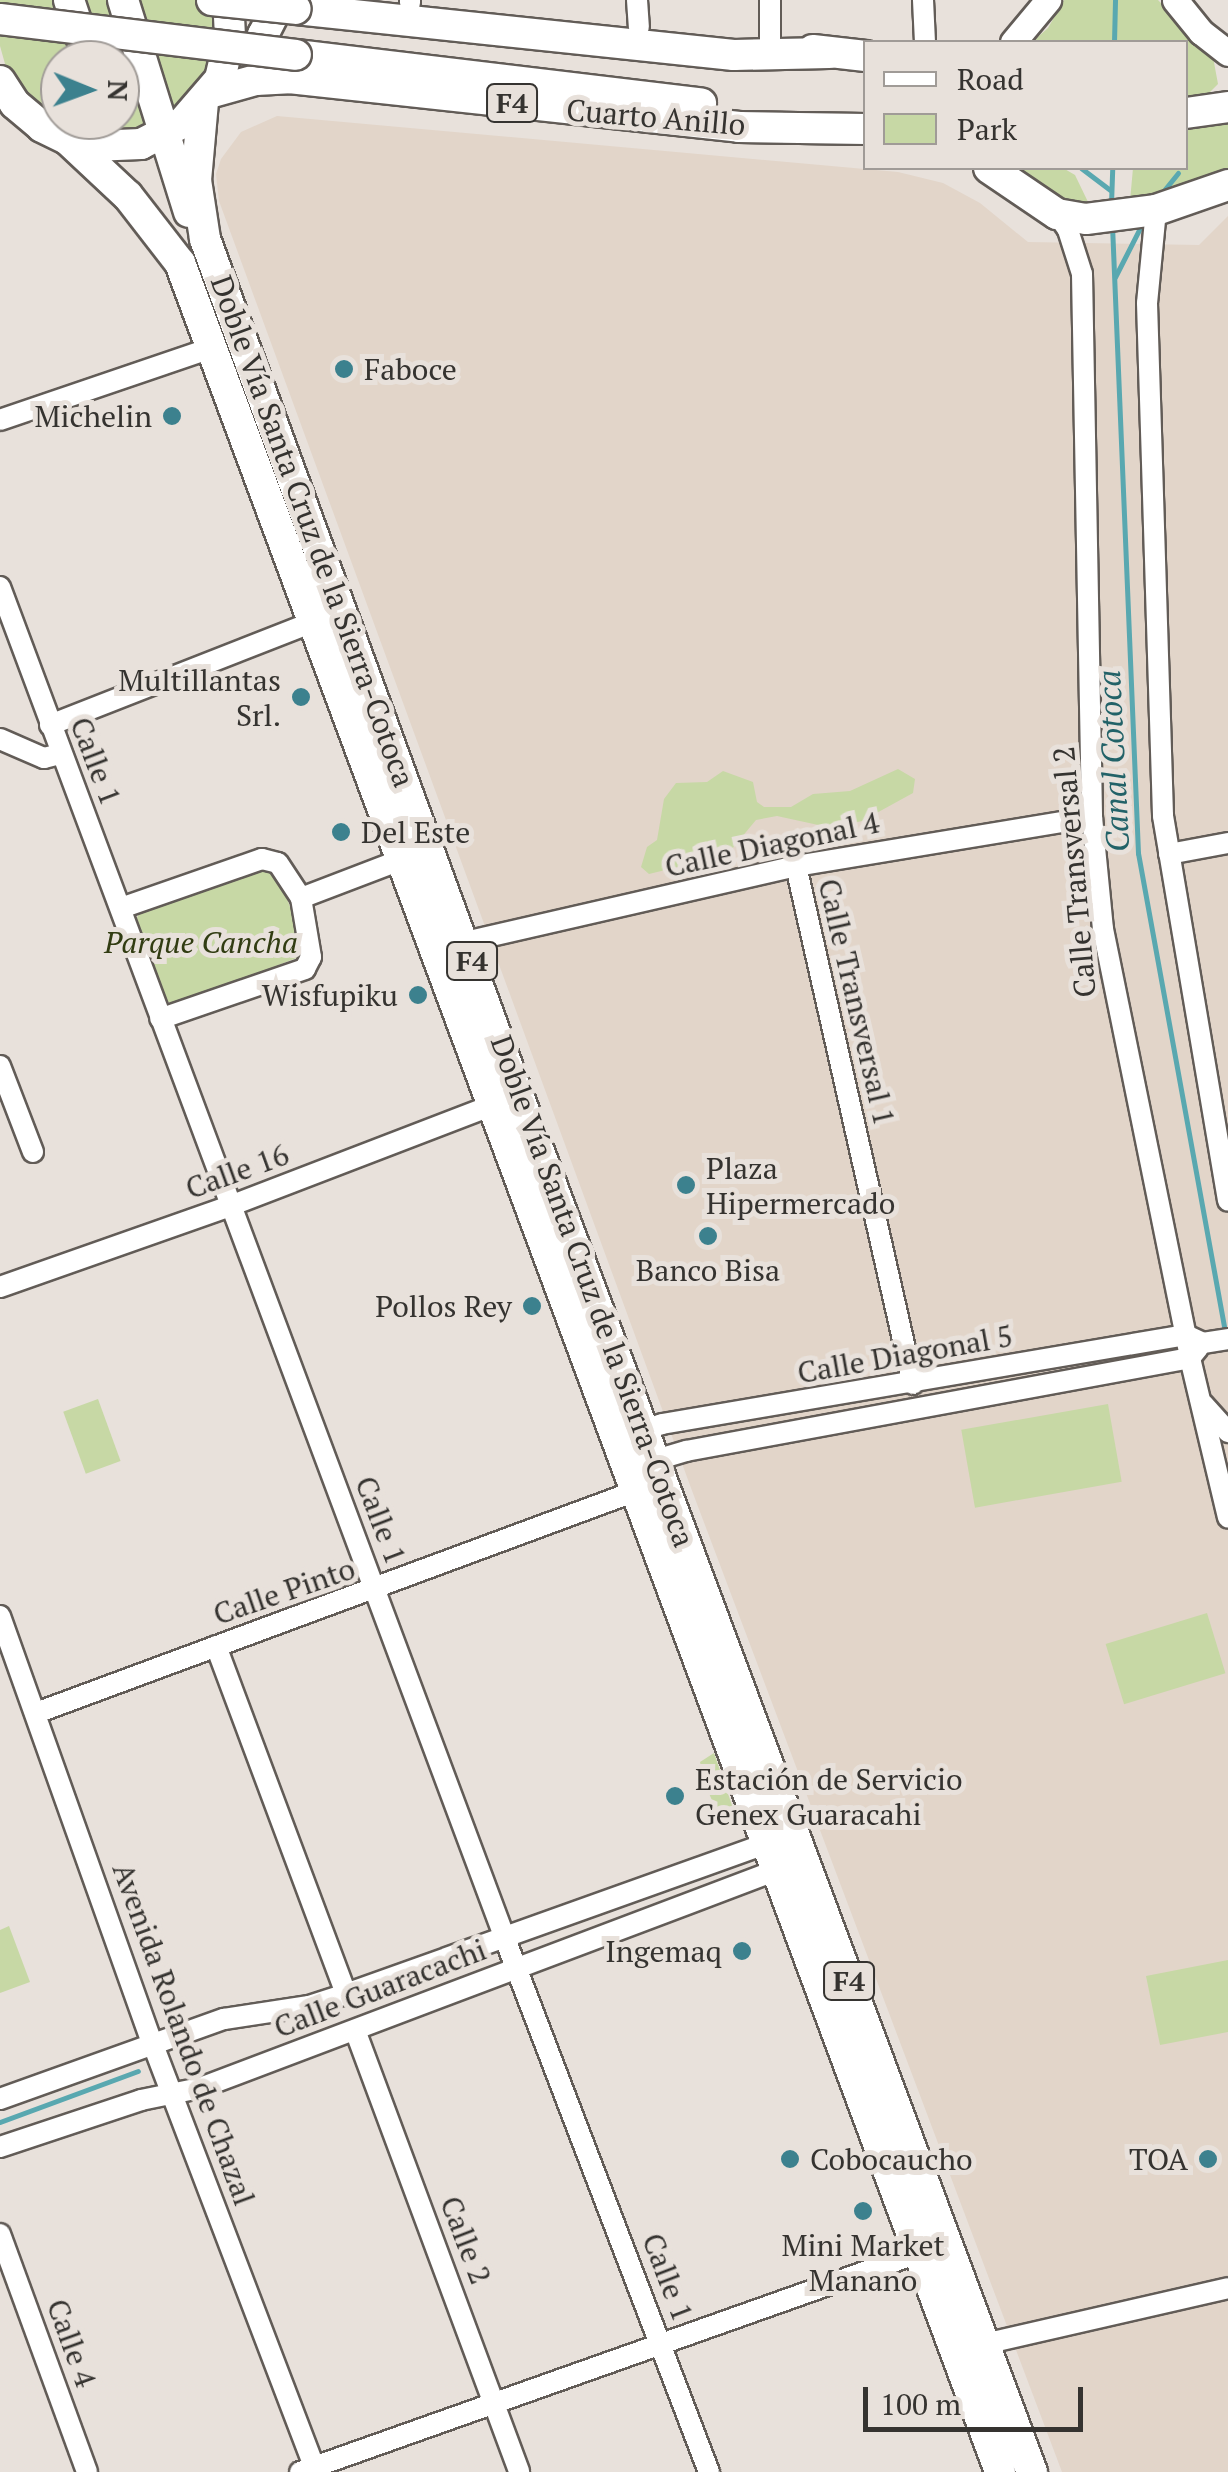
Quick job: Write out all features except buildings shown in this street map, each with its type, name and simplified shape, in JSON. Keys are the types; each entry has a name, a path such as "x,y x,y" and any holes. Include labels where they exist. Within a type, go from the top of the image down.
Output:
{"highway":[{"path":"68,0 82,40"},
{"path":"122,0 184,203 206,239"},
{"path":"212,0 294,4 734,55 829,53"},
{"name":"F4","path":"140,135 162,136 206,98 226,61 231,19 228,0"},
{"path":"372,0 638,14 770,43 863,56"},
{"path":"293,66 269,61 263,35 274,11 294,4"},
{"path":"0,19 293,66 740,107 816,126 863,128"},
{"name":"F4","path":"206,98 293,66"},
{"name":"F4","path":"0,81 28,116 40,123"},
{"name":"Doble Vía Santa Cruz de la Sierra-Cotoca","path":"206,98 196,180 206,239 465,942 630,1434"},
{"path":"1188,113 1228,107"},
{"name":"Doble Vía Santa Cruz de la Sierra-Cotoca","path":"68,140 128,196 180,264 531,1206 630,1434 1032,2472"},
{"path":"118,140 166,218 180,264"},
{"path":"992,170 1071,216 1143,213 1228,184"},
{"name":"Doble Vía Santa Cruz de la Sierra-Cotoca","path":"646,1475 772,1856 1000,2472"}],"main road":[{"path":"1014,40 1048,0"},
{"path":"1175,0 1201,32 1228,52"}],"street":[{"path":"770,0 770,43"},
{"path":"923,0 925,40"},
{"path":"1143,213 1164,816 1228,1200"},
{"name":"Calle Transversal 2","path":"1071,216 1068,230 1082,274 1092,817 1114,999 1203,1343 1202,1403 1228,1518"},
{"path":"0,420 212,348"},
{"name":"Calle 1","path":"0,587 516,1968 709,2472"},
{"path":"50,725 313,622"},
{"path":"0,738 44,758 60,754"},
{"name":"Calle Diagonal 4","path":"465,942 796,866 1092,817"},
{"path":"1169,854 1228,843"},
{"path":"301,898 430,849"},
{"path":"121,908 262,860 278,864 301,898 311,958 305,968 160,1018"},
{"name":"Calle Transversal 1","path":"796,866 913,1384"},
{"path":"0,1066 33,1152"},
{"name":"Calle 16","path":"0,1287 230,1206 494,1105"},
{"name":"Calle Diagonal 5","path":"630,1434 913,1384 1203,1343"},
{"name":"Calle Diagonal 5","path":"646,1475 1203,1343"},
{"path":"1202,1403 1228,1432"},
{"name":"Calle Pinto","path":"36,1713 376,1591 646,1475"},
{"name":"Avenida Rolando de Chazal","path":"0,1616 310,2470"},
{"path":"216,1646 346,1994"},
{"name":"Calle Guaracachi","path":"0,2099 224,2019 310,2006 504,1936 772,1856"},
{"name":"Calle Guaracachi","path":"0,2147 172,2094 354,2030 516,1968 772,1856"},
{"name":"Calle 2","path":"354,2030 520,2472"},
{"name":"Calle 4","path":"0,2234 87,2472"},
{"path":"310,2470 918,2253"},
{"path":"984,2344 1228,2288"}],"shaded area":[{"path":"277,116 898,172 943,183 980,203 1028,242 1199,245 1228,216 1228,2472 1062,2472 691,1488 219,201 216,174 221,159 241,132"}],"green space":[{"path":"0,0 59,0 72,40 40,40 40,110 27,100 7,71 0,46"},
{"path":"80,0 112,0 123,40 93,40"},
{"path":"131,0 217,0 217,58 188,102 164,118"},
{"path":"1064,0 1158,0 1213,57 1218,84 1204,98 1188,103 1188,40 1034,40 1048,28"},
{"path":"140,99 148,127 140,129"},
{"path":"1228,118 1228,168 1181,191 1130,201 1133,170 1188,170 1188,124"},
{"path":"1020,170 1066,170 1075,175 1089,204 1049,194"},
{"path":"898,769 915,779 913,793 862,821 832,828 777,816 756,820 731,850 649,874 641,867 647,847 657,840 664,799 676,783 707,782 723,771 753,782 757,802 764,807 791,807 813,794 850,791"},
{"name":"Parque Cancha","path":"264,866 279,875 303,945 299,957 183,1003 166,1002 134,923 141,910"},
{"path":"98,1399 121,1461 86,1474 63,1412"},
{"path":"1108,1404 1122,1482 975,1508 961,1430"},
{"path":"1207,1613 1225,1673 1124,1704 1106,1644"},
{"path":"714,1753 735,1814 717,1812 705,1784 700,1762"},
{"path":"9,1926 30,1982 0,1993 0,1930"},
{"path":"1228,1960 1228,2032 1160,2045 1146,1976"}],"waterway":[{"name":"Canal Cotoca","path":"1114,40 1115,0"},
{"path":"1084,170 1110,190"},
{"name":"Canal Cotoca","path":"1111,204 1112,170"},
{"path":"1161,194 1178,173"},
{"path":"1115,277 1142,224"},
{"name":"Canal Cotoca","path":"1112,225 1138,853 1226,1336"},
{"path":"0,2122 138,2071"}],"place":[{"name":"Faboce","path":"344,369"},
{"name":"Michelin","path":"172,416"},
{"name":"Multillantas Srl.","path":"301,697"},
{"name":"Del Este","path":"341,832"},
{"name":"Wisfupiku","path":"418,995"},
{"name":"Plaza Hipermercado","path":"686,1185"},
{"name":"Banco Bisa","path":"708,1236"},
{"name":"Pollos Rey","path":"532,1306"},
{"name":"Estación de Servicio Genex Guaracahi","path":"675,1796"},
{"name":"Ingemaq","path":"742,1951"},
{"name":"Cobocaucho","path":"790,2159"},
{"name":"TOA","path":"1208,2159"},
{"name":"Mini Market Manano","path":"863,2211"}]}
